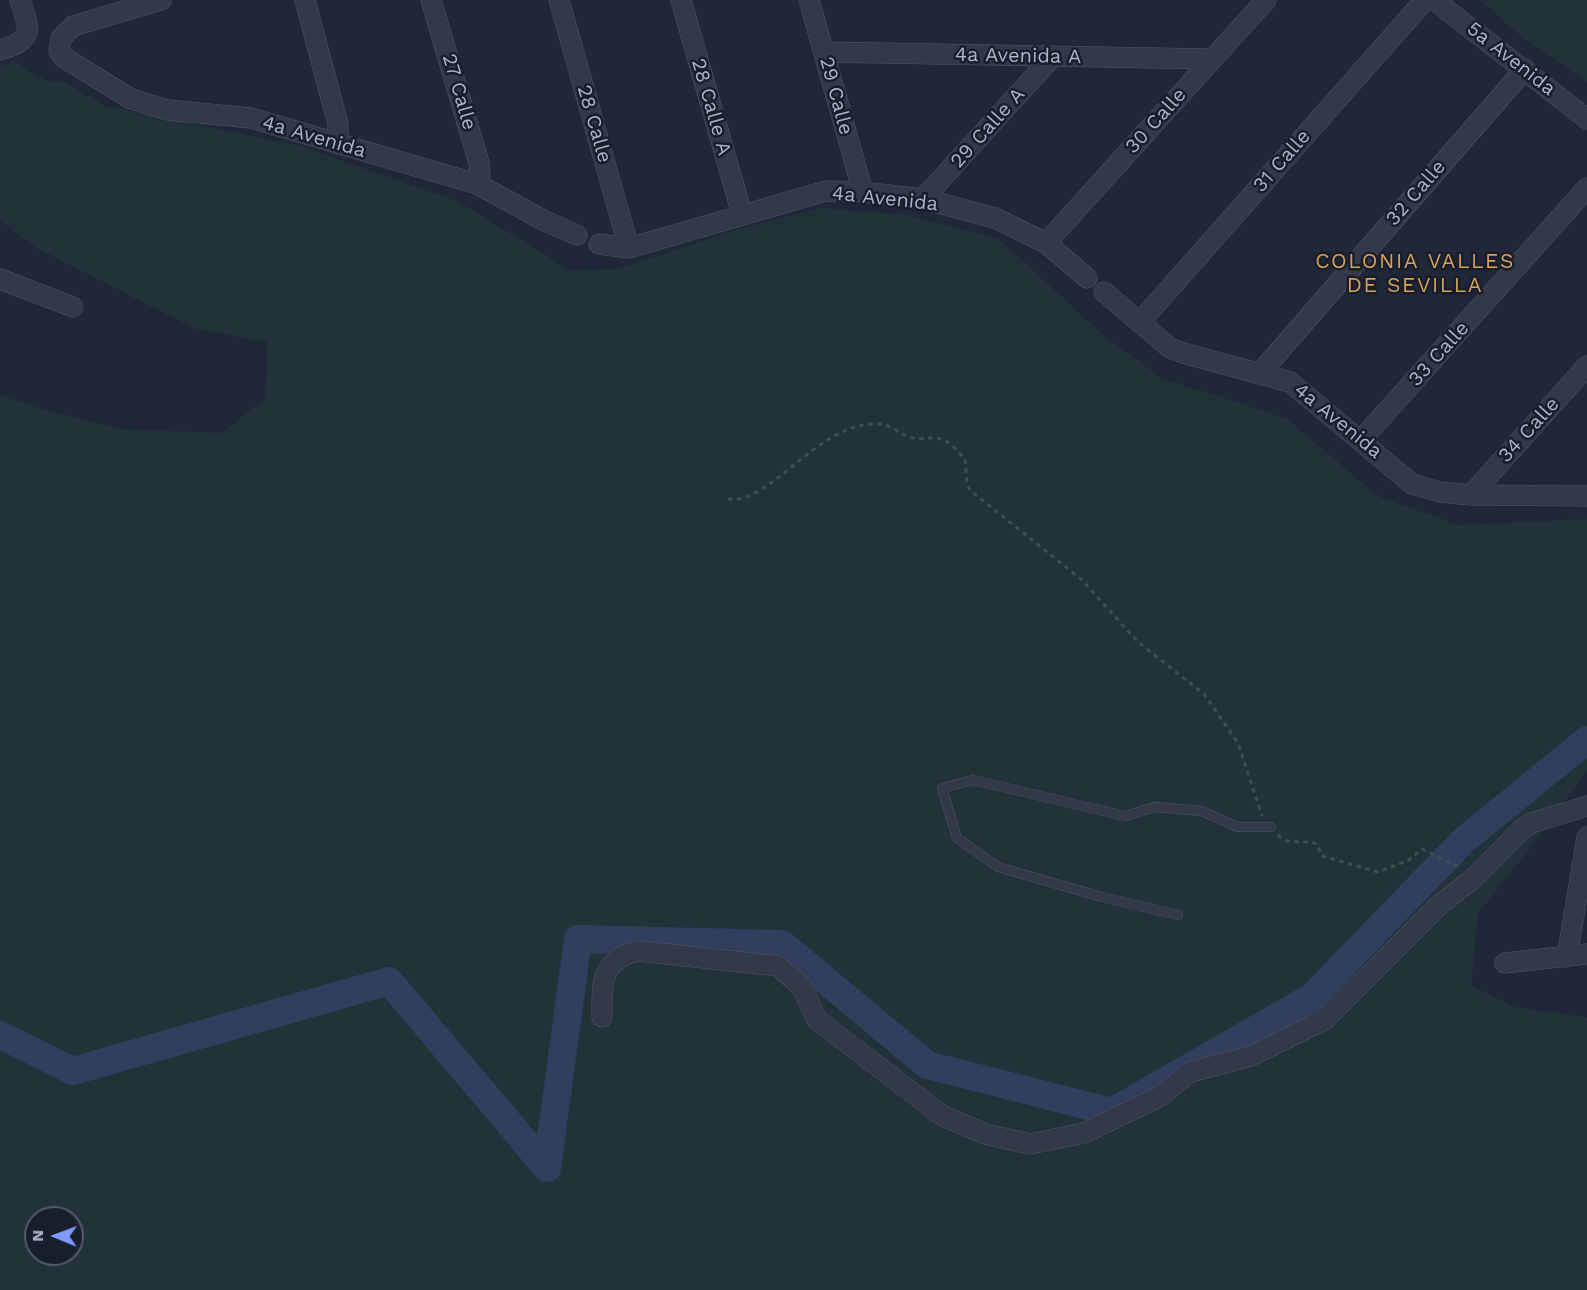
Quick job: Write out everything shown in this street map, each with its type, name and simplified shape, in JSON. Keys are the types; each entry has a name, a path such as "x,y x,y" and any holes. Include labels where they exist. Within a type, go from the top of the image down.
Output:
{"street":[{"path":"0,50 19,44 25,38 28,28 21,0"},
{"name":"4a Avenida","path":"161,0 73,26 64,33 59,44 63,57 131,99 168,110 251,118 477,184 545,222 577,235"},
{"path":"305,0 338,124 338,144"},
{"name":"27 Calle","path":"432,0 479,163 480,176 477,184"},
{"name":"28 Calle","path":"559,0 629,248"},
{"name":"28 Calle A","path":"681,0 742,214"},
{"name":"29 Calle","path":"809,0 862,192"},
{"name":"30 Calle","path":"1046,243 1266,0"},
{"name":"31 Calle","path":"1140,322 1425,0"},
{"name":"5a Avenida","path":"1434,0 1587,119"},
{"name":"4a Avenida A","path":"825,52 1212,59"},
{"name":"29 Calle A","path":"923,199 1053,56"},
{"name":"32 Calle","path":"1261,372 1525,69"},
{"name":"33 Calle","path":"1362,440 1587,189"},
{"name":"4a Avenida","path":"599,244 629,248 742,214 826,192 862,192 923,199 994,218 1046,243 1087,278"},
{"path":"0,279 73,307"},
{"name":"4a Avenida","path":"1104,292 1170,348 1183,354 1242,370 1261,372 1290,382 1412,484 1440,492 1471,495 1587,496"},
{"name":"34 Calle","path":"1471,495 1587,366"},
{"path":"602,1017 602,983 610,966 623,954 638,951 778,966 802,987 817,1020 943,1116 985,1134 1030,1144 1058,1140 1084,1133 1161,1096 1190,1072 1251,1056 1324,1020 1438,906 1475,877 1520,831 1531,824 1587,806"},
{"path":"1567,957 1587,837"},
{"path":"1505,963 1587,954"}],"lane":[{"path":"1178,915 1102,897 998,867 957,838 942,788 973,780 1125,816 1155,807 1202,812 1237,827 1271,827"}],"path":[{"path":"728,500 754,494 830,437 846,429 879,424 893,427 909,437 942,439 965,459 967,485 971,491 1082,580 1138,642 1204,694 1238,742 1262,816 1281,839 1310,841 1317,844 1322,856 1378,872 1409,860 1422,849 1470,873"}],"shaded area":[{"path":"1480,0 1587,0 1587,82 1517,33"},
{"path":"14,61 47,81 65,82 105,106 300,146 459,202 570,270 619,269 739,229 821,208 908,215 999,239 1108,339 1162,378 1287,419 1378,496 1458,525 1587,519 1587,770 1538,838 1478,913 1471,986 1515,1007 1587,1017 1587,1290 0,1290 0,395 48,411 119,429 221,433 266,398 267,342 195,329 37,248 0,221 0,66"}],"waterway":[{"path":"0,1035 73,1071 389,981 547,1168 578,939 782,944 927,1065 1112,1112 1312,997 1464,840 1587,740"}],"district":[{"name":"COLONIA VALLES DE SEVILLA","path":"1415,274"}]}
